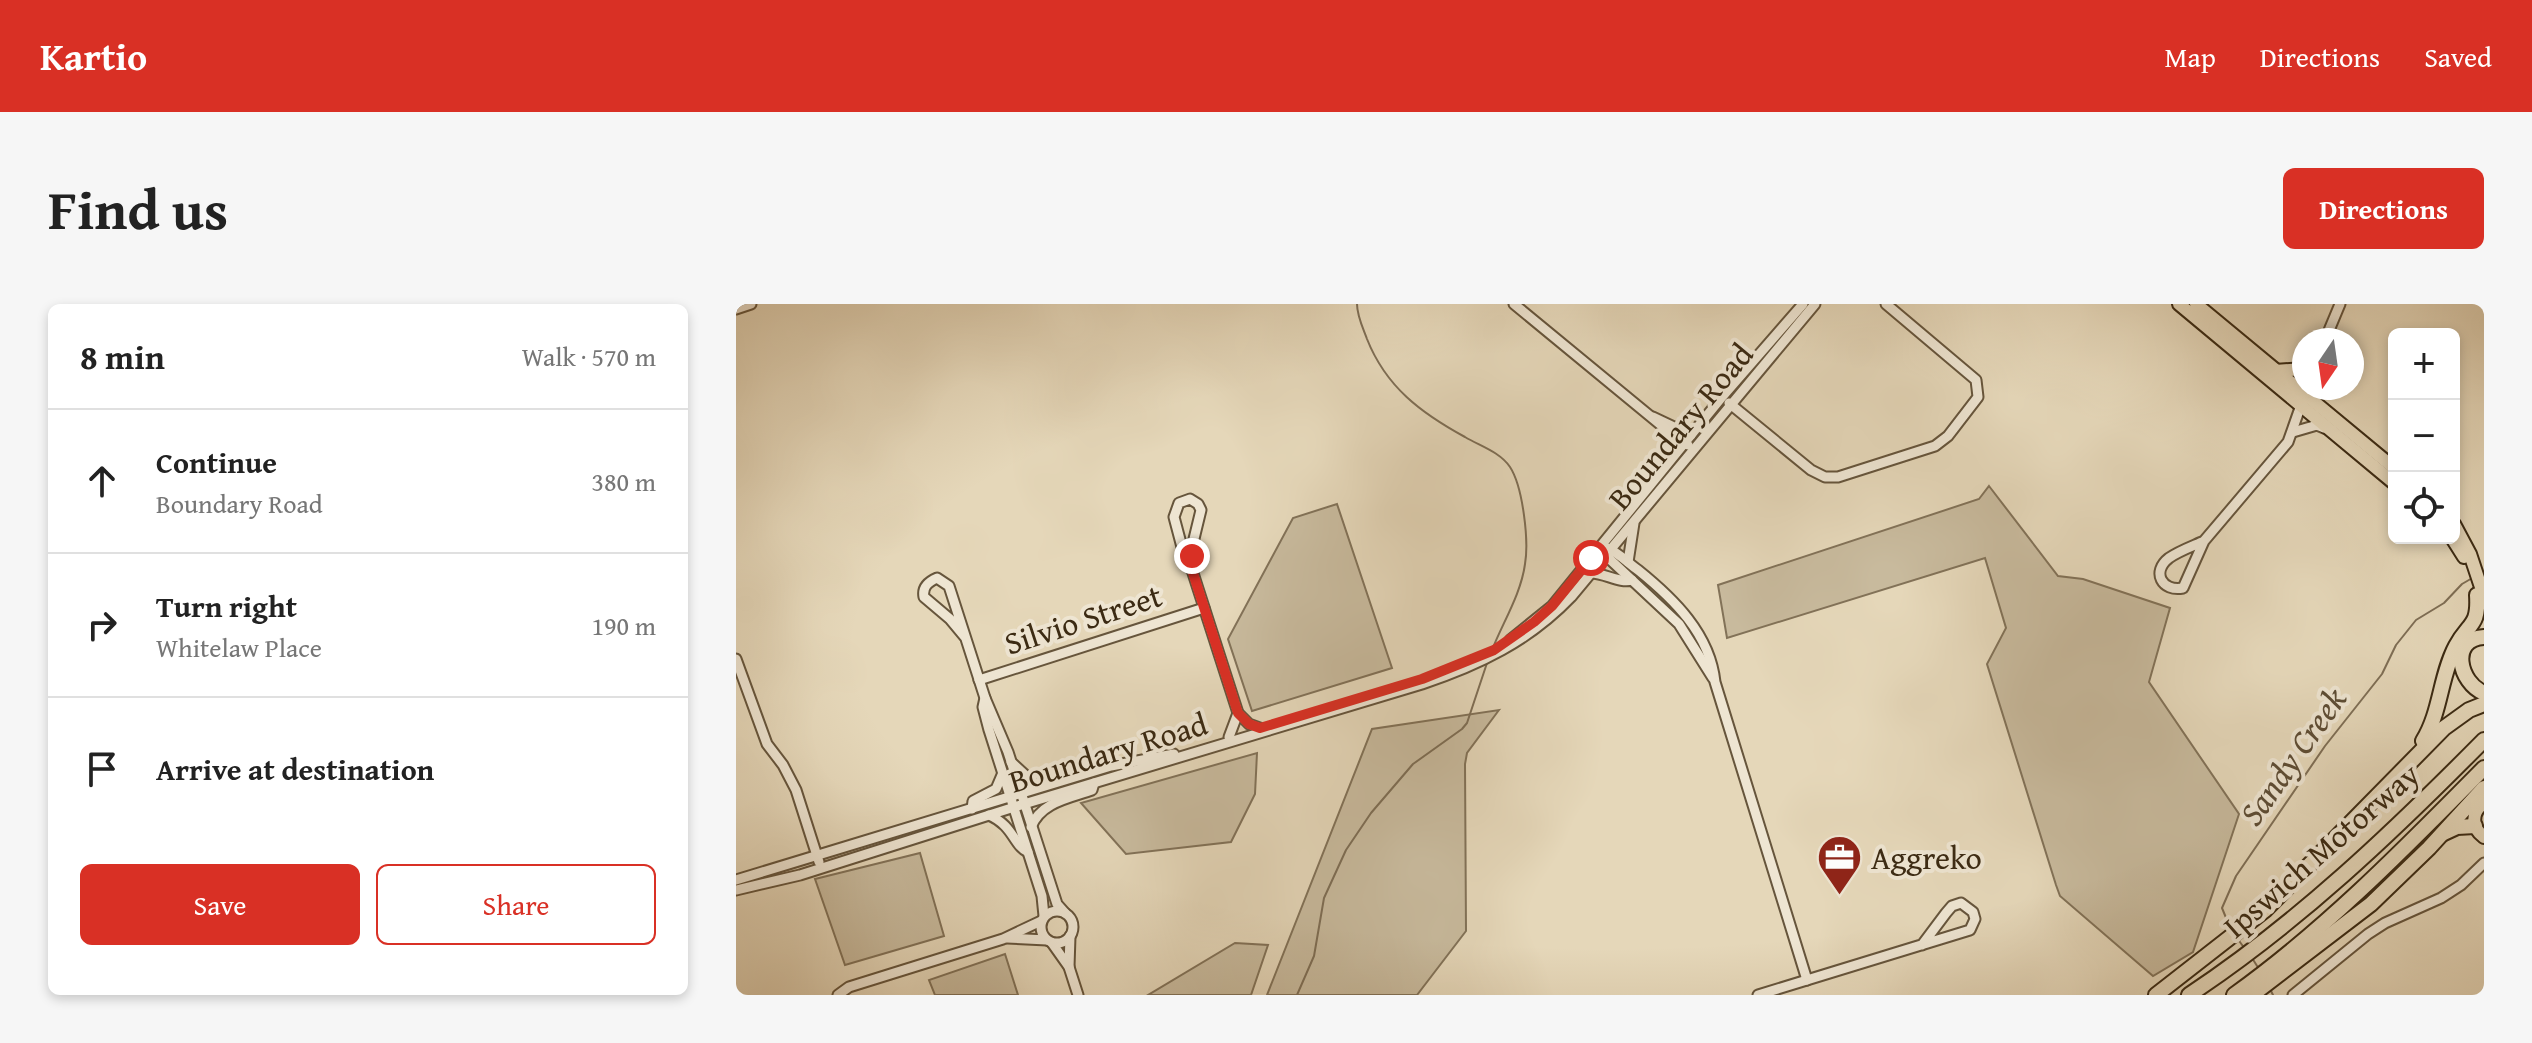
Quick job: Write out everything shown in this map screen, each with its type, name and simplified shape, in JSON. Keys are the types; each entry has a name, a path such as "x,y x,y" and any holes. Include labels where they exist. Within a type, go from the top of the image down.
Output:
{"highway":[{"path":"2411,758 2436,714 2454,651 2476,620 2480,595"},
{"path":"2484,637 2469,642 2463,650 2461,661 2467,681 2484,693"},
{"path":"2156,995 2247,925 2311,864 2411,758 2455,719 2484,704"},
{"name":"Ipswich Motorway","path":"2189,995 2260,944 2355,866 2484,740"},
{"name":"Ipswich Motorway","path":"2234,995 2254,990 2274,972 2364,889 2484,768"},
{"path":"2274,972 2371,904 2484,788"},
{"path":"2441,835 2457,827 2481,835"}],"main road":[{"path":"2179,304 2292,387"},
{"path":"2196,304 2292,385"},
{"path":"2275,371 2292,370"},
{"path":"2308,400 2330,429 2388,478"},
{"path":"2310,400 2388,463"},
{"path":"2460,540 2480,595"},
{"path":"2456,544 2470,566"},
{"path":"2481,835 2474,814 2484,803"}],"street":[{"path":"736,309 751,304"},
{"path":"1514,304 1684,444 1696,446"},
{"name":"Boundary Road","path":"1522,636 1552,606 1722,397 1803,304"},
{"name":"Boundary Road","path":"736,880 972,809 1094,783 1422,682 1522,636 1559,610 1815,304"},
{"path":"1722,397 1811,470 1825,477 1838,477 1935,446 1948,436 1978,397 1976,380 1886,304"},
{"path":"2330,328 2340,304"},
{"path":"2204,541 2168,559 2161,568 2160,577 2165,586 2172,590 2183,588 2204,541 2288,442 2304,400"},
{"path":"1650,415 1691,435 1696,446"},
{"path":"2293,432 2317,425 2330,429"},
{"path":"1192,570 1187,566 1174,517 1179,503 1190,499 1201,510 1192,547 1192,570 1238,713 1249,724 1260,728"},
{"path":"1628,562 1634,523"},
{"path":"1600,546 1679,624 1715,682"},
{"path":"1608,553 1628,562 1681,610 1713,662 1715,682 1807,980"},
{"path":"1591,573 1608,574 1626,582 1632,580"},
{"path":"965,637 950,619 924,597 924,589 930,581 937,578 949,586 985,698 1011,762 1028,852 1042,896 1041,932 1069,967"},
{"name":"Silvio Street","path":"979,680 1204,608"},
{"path":"736,659 767,744 796,790 820,868"},
{"name":"Boundary Road","path":"736,890 820,868 989,815 1045,786 1111,766 1170,755 1422,682"},
{"path":"985,698 983,707 1002,775 1031,827 1057,904 1072,922 1069,967 1078,995"},
{"path":"1229,737 1235,728 1238,713"},
{"path":"1011,762 1035,784 1045,786"},
{"path":"972,809 973,801 996,789 1002,775"},
{"path":"1031,827 1039,814 1051,804 1092,790 1094,783"},
{"path":"989,815 1008,826 1020,848 1028,852"},
{"path":"2294,994 2368,934 2461,885 2483,863 2484,852"},
{"path":"1758,995 1922,945 1970,930 1975,919 1973,912 1961,903 1952,906 1922,945"},
{"path":"838,995 849,987 1003,939 1054,911 1065,913"},
{"path":"1003,939 1062,943 1070,936"}],"shaded area":[{"path":"1989,486 2058,576 2083,579 2170,608 2149,682 2239,814 2193,952 2153,976 2060,896 1987,664 2006,628 1985,558 1727,638 1718,585 1979,499"},
{"path":"1337,504 1392,668 1252,711 1228,639 1293,518"},
{"path":"1499,710 1467,753 1465,764 1466,931 1417,995 1267,995 1372,729"},
{"path":"1257,753 1255,794 1231,842 1126,854 1081,803"},
{"path":"920,853 944,936 845,965 815,879"},
{"path":"1235,943 1268,945 1251,995 1148,995"},
{"path":"1005,954 1018,995 935,995 929,980"}],"waterway":[{"path":"1357,304 1367,339 1395,385 1434,418 1501,457 1515,476 1524,514 1525,564 1516,597 1492,650"},
{"name":"Sandy Creek","path":"2231,930 2222,908 2236,876 2325,746 2382,674 2396,645 2416,620 2444,603 2462,584 2474,577"},
{"path":"1297,995 1314,956 1324,898 1346,850 1371,813 1413,764 1467,723 1487,663"},
{"name":"Sandy Creek","path":"2237,938 2245,949"},
{"name":"Sandy Creek","path":"2252,958 2259,969"},
{"name":"Sandy Creek","path":"2270,989 2273,995"}],"place":[{"name":"Aggreko","path":"1840,896"}],"route":[{"path":"1192,556 1192,570 1238,713 1249,724 1260,728 1452,669 1494,650 1552,606 1591,558"}]}
